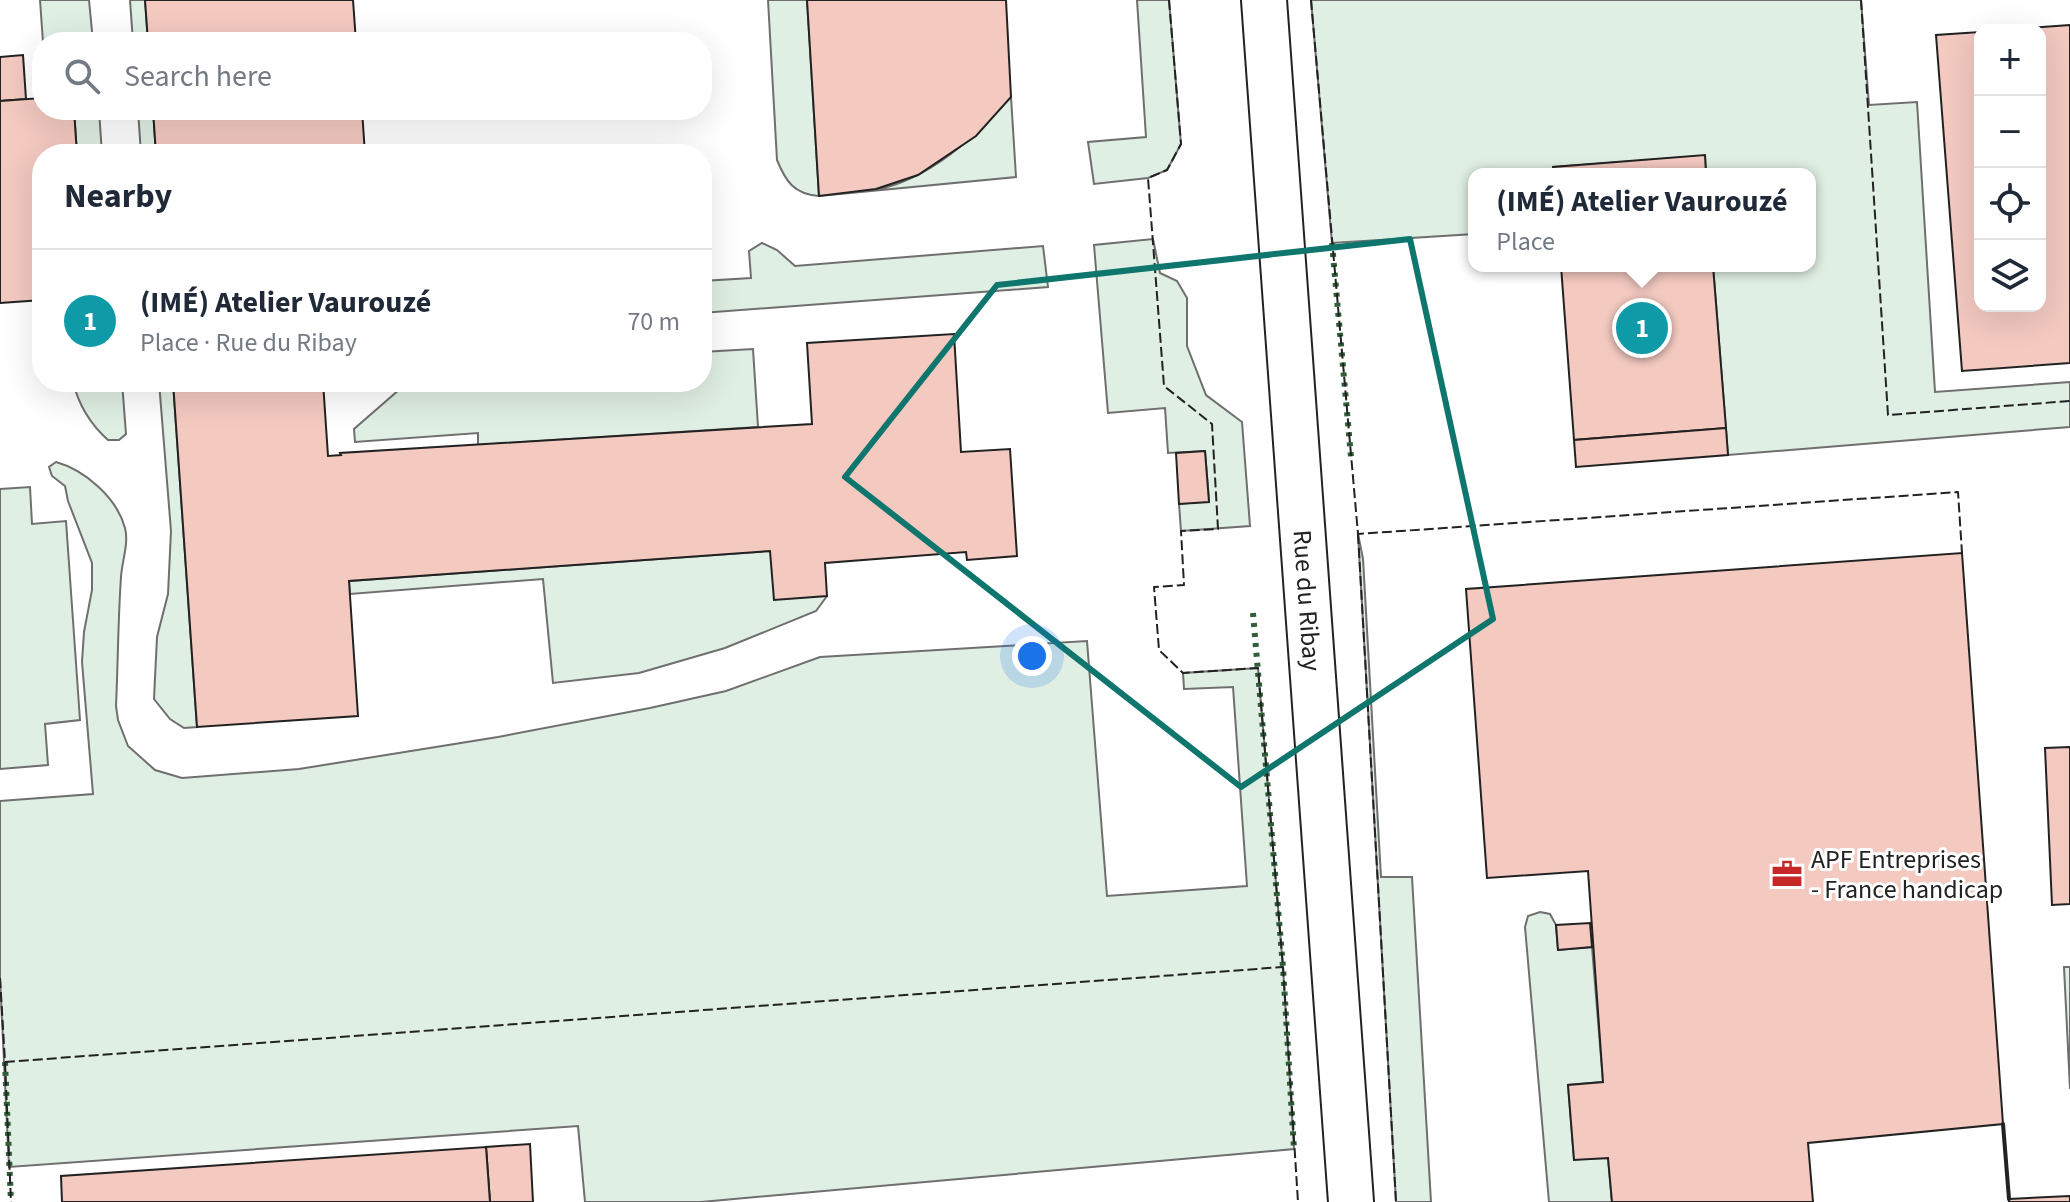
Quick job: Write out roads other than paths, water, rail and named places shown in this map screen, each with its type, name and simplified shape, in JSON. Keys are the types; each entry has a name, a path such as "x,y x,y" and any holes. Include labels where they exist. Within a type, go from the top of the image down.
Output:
{"street":[{"name":"Rue du Ribay","path":"1264,0 1351,1202"}],"place":[{"name":"(IMÉ) Atelier Vaurouzé","path":"1642,328"},
{"name":"APF Entreprises - France handicap","path":"1787,874"}]}
